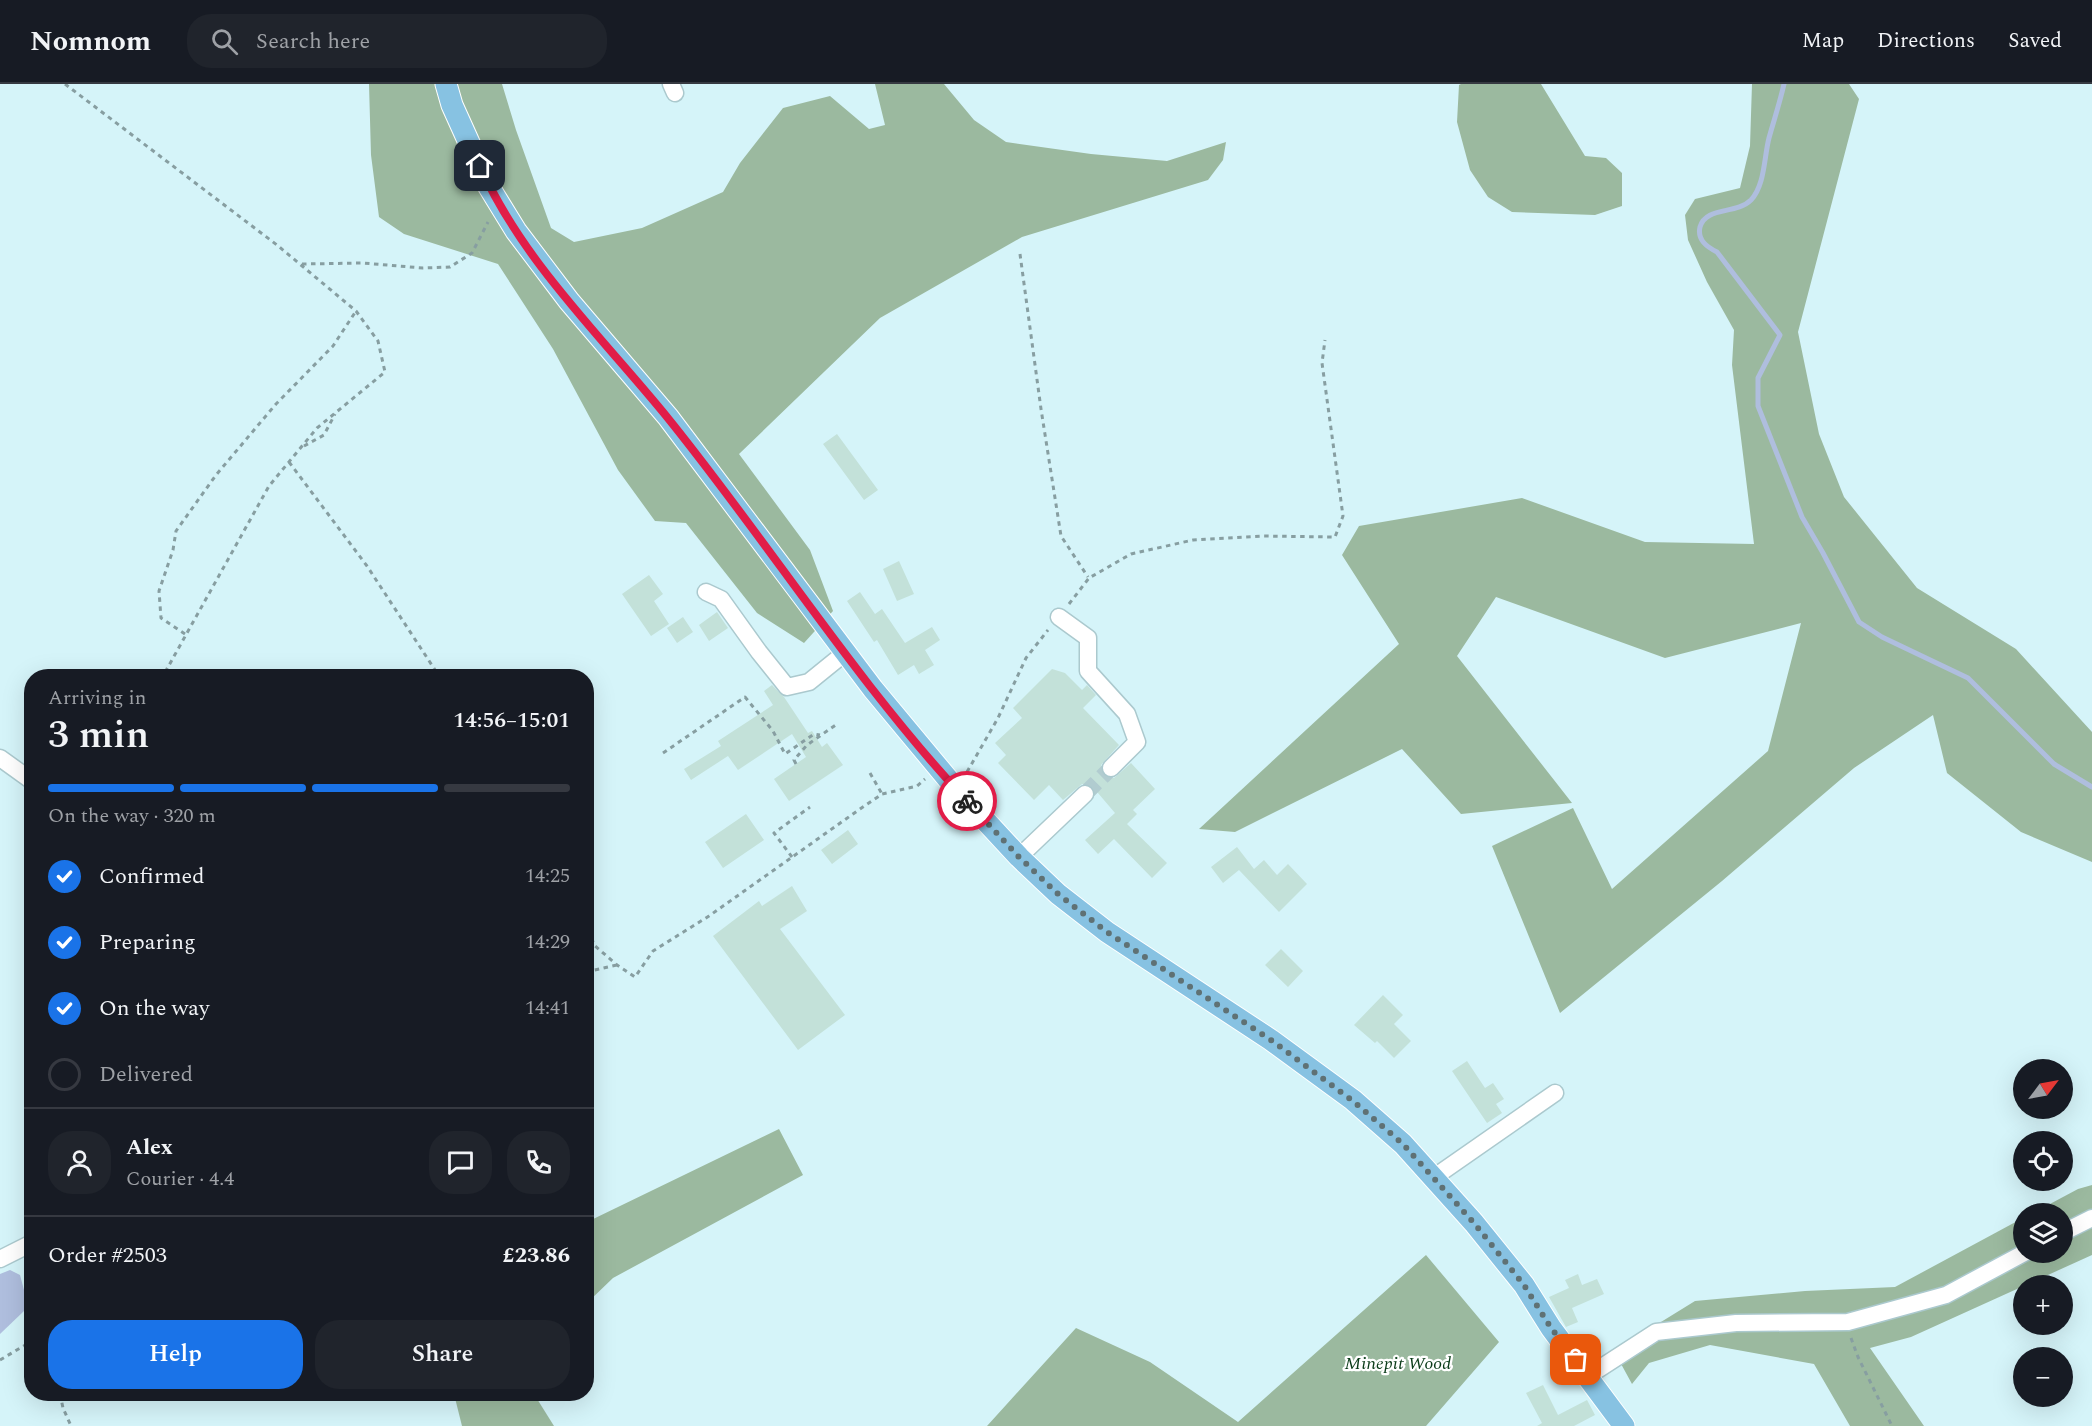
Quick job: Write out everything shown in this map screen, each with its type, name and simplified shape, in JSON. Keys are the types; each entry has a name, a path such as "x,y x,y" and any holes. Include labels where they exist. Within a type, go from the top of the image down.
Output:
{"main road":[{"path":"446,84 452,105 489,187 516,231 569,301 668,417 846,652 957,790 1019,857 1058,894 1107,932 1271,1040 1353,1101 1403,1144 1474,1223 1524,1285 1551,1328 1624,1426"}],"lane":[{"path":"706,592 721,599 787,687 809,682 846,652"},
{"path":"1059,616 1088,638 1088,671 1127,714 1137,742 1111,768"},
{"path":"0,758 24,775"},
{"path":"1019,857 1085,795"},
{"path":"1433,1178 1555,1093"},
{"path":"2073,1228 2092,1218"},
{"path":"0,1260 24,1247"},
{"path":"1588,1376 1656,1332 1736,1323 1848,1322 1946,1295 2013,1259"}],"path":[{"path":"65,84 277,245 356,311 378,340 385,372 317,428 269,486 167,669"},
{"path":"300,264 363,263 423,268 450,267 472,253 498,201"},
{"path":"1020,254 1061,536 1089,578"},
{"path":"185,634 161,618 159,591 173,550 176,531 216,475 276,404 333,346 356,311"},
{"path":"957,790 998,718 1026,658 1089,578 1131,554 1193,540 1263,536 1335,537 1342,516 1322,363 1325,340"},
{"path":"300,448 324,435 336,412"},
{"path":"289,462 367,566 434,669"},
{"path":"663,753 745,697 773,732 785,754 814,734 820,735"},
{"path":"796,764 794,760 807,745 837,724"},
{"path":"594,945 635,978 653,951 882,795 917,786 938,768"},
{"path":"870,773 882,795"},
{"path":"792,857 774,833 810,807"},
{"path":"594,970 617,965"},
{"path":"1848,1322 1858,1357 1892,1426"},
{"path":"0,1360 24,1346"},
{"path":"62,1401 71,1426"}],"green space":[{"path":"369,84 502,84 551,228 574,242 642,228 723,192 740,163 783,108 830,96 869,129 885,125 875,84 944,84 974,120 1006,142 1091,154 1167,161 1226,142 1223,160 1208,180 1022,237 880,318 739,454 810,550 833,611 804,643 757,613 686,523 655,521 618,470 553,349 498,264 404,234 379,217 371,155"},
{"path":"1541,84 1585,156 1606,158 1622,173 1622,206 1595,215 1512,212 1488,197 1470,170 1457,122 1459,85"},
{"path":"1752,84 1849,84 1859,99 1798,332 1819,434 1844,497 1917,588 2016,649 2092,732 2092,862 2021,832 1947,773 1933,715 1854,768 1722,881 1560,1013 1492,846 1573,808 1612,889 1768,751 1801,623 1665,658 1496,597 1457,656 1572,803 1461,814 1402,749 1235,832 1199,829 1399,644 1342,555 1359,526 1522,498 1645,542 1754,544 1732,365 1734,330 1707,282 1688,240 1685,215 1695,199 1740,188 1750,146"},
{"path":"779,1129 803,1175 613,1278 594,1296 594,1219"},
{"path":"2092,1185 2092,1255 2048,1275 2013,1275 2013,1291 1911,1337 1870,1348 1924,1426 1850,1426 1814,1364 1710,1345 1649,1363 1632,1384 1614,1351 1695,1301 1805,1291 1895,1287 2013,1223 2013,1263 2073,1263 2073,1203 2052,1203 2078,1189"},
{"name":"Minepit Wood","path":"1426,1255 1499,1342 1426,1426 987,1426 1076,1328 1150,1362 1238,1422"},
{"path":"456,1401 538,1401 554,1426 462,1426"}],"water":[{"path":"10,1270 20,1275 24,1290 24,1311 0,1334 0,1274"}],"building":[{"path":"837,434 878,490 864,500 823,444"},
{"path":"899,561 914,594 897,601 883,569"},
{"path":"649,575 663,594 654,601 669,624 651,636 622,594"},
{"path":"860,592 875,614 882,609 905,643 932,627 940,640 925,650 934,665 919,674 914,665 898,675 877,640 874,642 847,601"},
{"path":"717,612 728,628 709,641 699,625"},
{"path":"683,617 693,632 677,643 667,628"},
{"path":"1052,669 1065,673 1082,690 1087,685 1096,695 1083,708 1119,745 1101,765 1103,775 1114,778 1131,763 1155,789 1133,810 1137,814 1127,824 1167,863 1152,878 1114,839 1098,854 1085,840 1115,813 1092,786 1082,784 1063,800 1049,785 1034,800 998,763 1006,755 995,743 1022,718 1013,708"},
{"path":"772,685 784,697 808,733 812,731 822,747 827,743 843,765 789,801 774,779 806,757 792,734 738,770 728,756 691,780 684,769 721,746 718,741 773,705 764,691"},
{"path":"746,814 764,840 723,868 705,842"},
{"path":"848,830 858,844 832,864 821,850"},
{"path":"1237,847 1254,869 1264,860 1277,875 1288,864 1307,884 1279,912 1239,870 1223,883 1211,867"},
{"path":"792,886 807,911 780,929 845,1015 798,1050 713,936 759,901 762,906"},
{"path":"1281,949 1303,971 1288,987 1265,965"},
{"path":"1383,995 1403,1015 1394,1024 1411,1041 1394,1058 1377,1041 1375,1043 1354,1025"},
{"path":"1467,1061 1485,1088 1493,1083 1504,1099 1496,1104 1502,1113 1487,1123 1452,1071"},
{"path":"1578,1274 1582,1285 1597,1279 1604,1294 1572,1308 1578,1322 1566,1327 1549,1297 1569,1288 1565,1280"},
{"path":"1543,1385 1558,1415 1587,1400 1595,1415 1574,1426 1537,1426 1542,1423 1526,1393"}],"waterway":[{"path":"1784,84 1769,138 1762,179 1756,194 1745,205 1708,216 1703,220 1699,232 1704,242 1717,252 1780,335 1758,378 1758,406 1802,517 1859,622 1882,637 1968,678 2054,764 2092,787"}],"tunnel":[{"path":"1085,794 1111,768"}],"way so far":[{"path":"967,801 1019,857 1058,894 1107,932 1271,1040 1353,1101 1403,1144 1474,1223 1524,1285 1551,1328 1576,1360"}],"route":[{"path":"480,166 489,187 516,231 569,301 668,417 873,689 967,801"}]}
